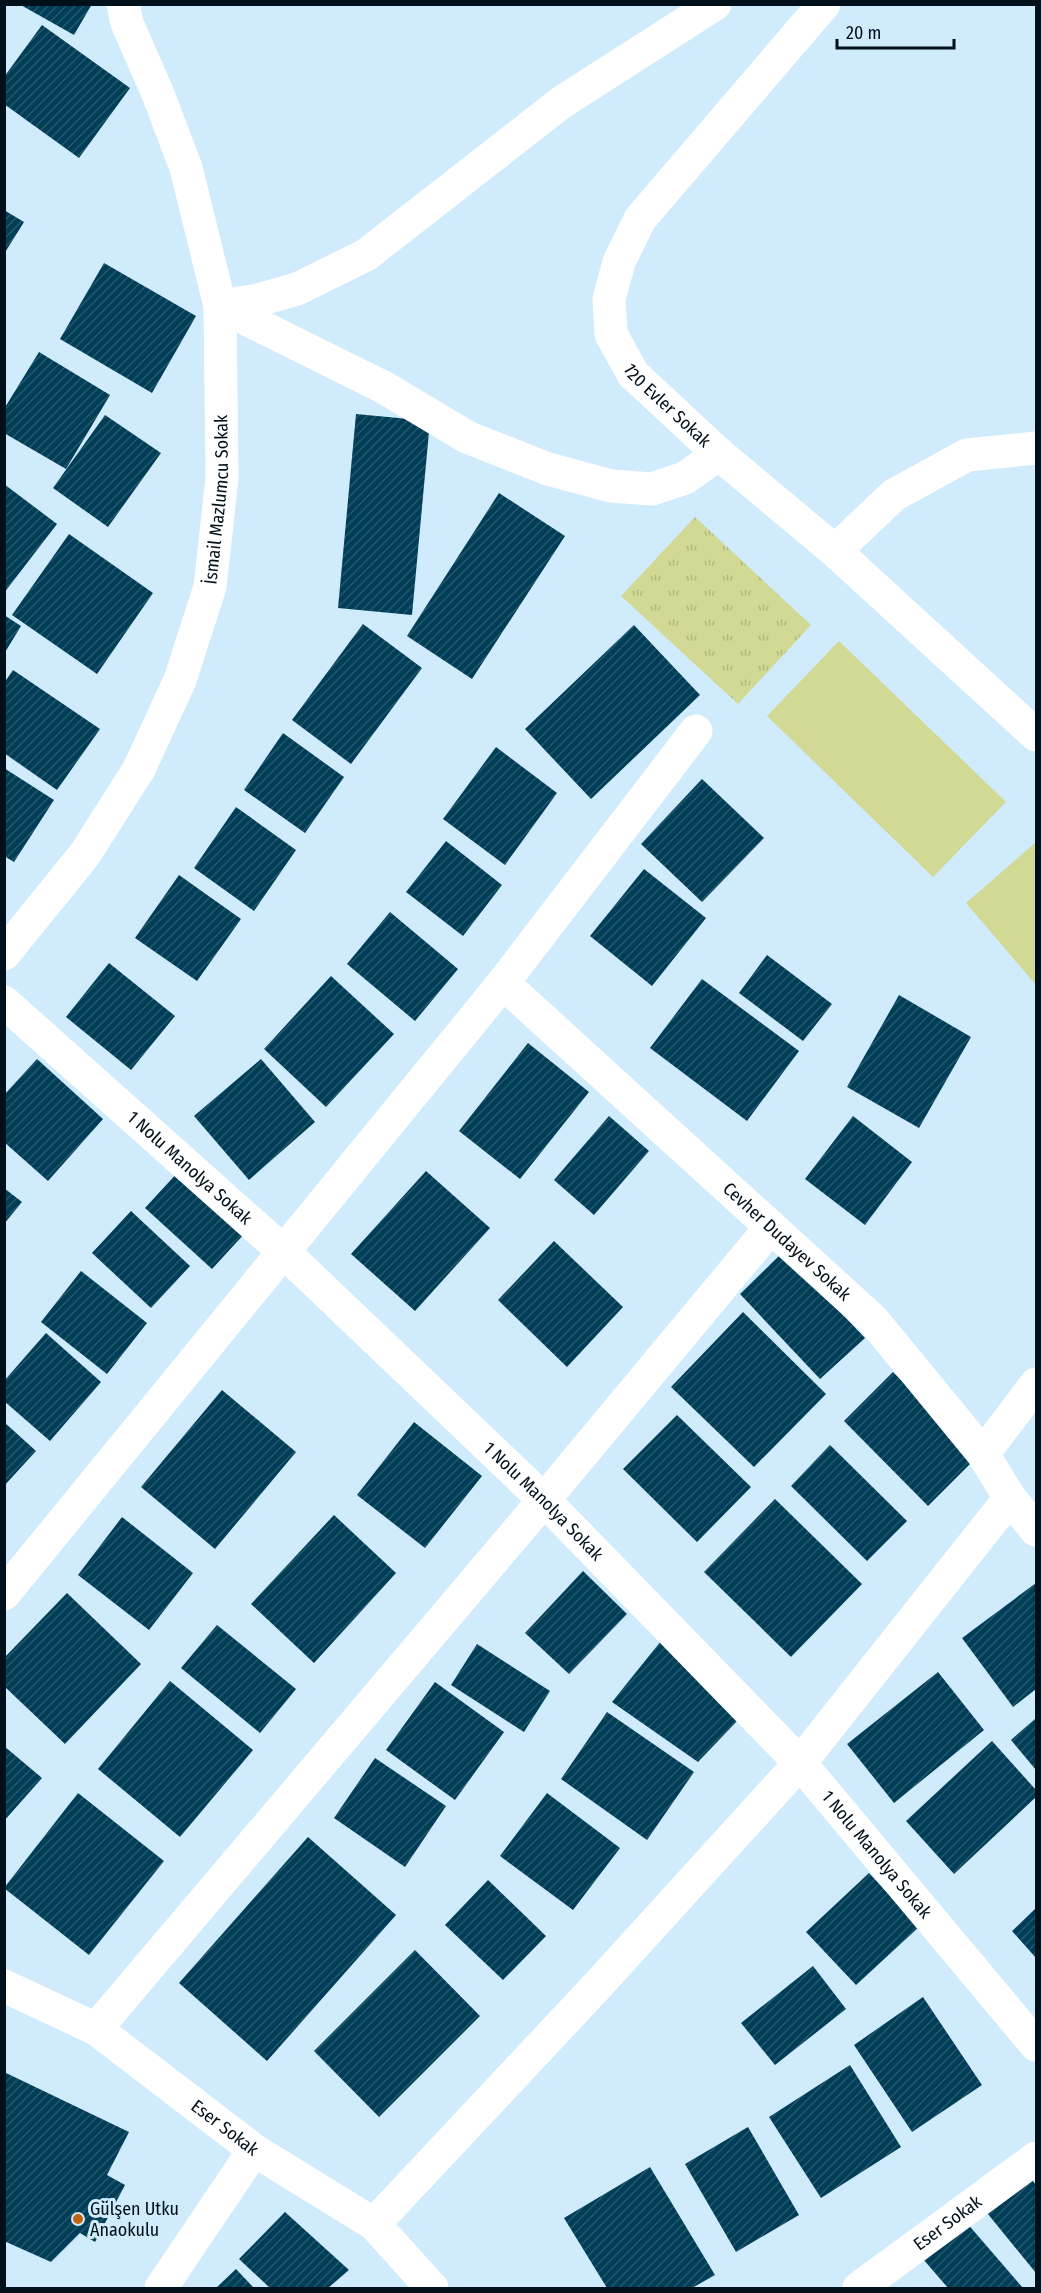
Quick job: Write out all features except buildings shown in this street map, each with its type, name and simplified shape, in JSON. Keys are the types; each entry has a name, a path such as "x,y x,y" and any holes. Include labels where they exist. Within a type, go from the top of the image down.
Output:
{"street":[{"name":"İsmail Mazlumcu Sokak","path":"4,954 85,854 139,769 180,680 210,587 222,478 220,306 186,168 158,94 127,23 123,4"},
{"path":"220,306 258,300 297,289 366,255 562,102 715,4"},
{"name":"120 Evler Sokak","path":"824,4 640,219 620,262 609,299 611,334 633,374 719,454 835,551 1036,735"},
{"path":"220,306 385,388 468,436 548,469 611,486 652,489 685,478 719,454"},
{"path":"835,551 894,495 967,455 1036,448"},
{"path":"4,1594 503,983 696,731"},
{"name":"Cevher Dudayev Sokak","path":"503,983 873,1320 983,1454 1010,1498 1036,1530"},
{"name":"1 Nolu Manolya Sokak","path":"4,1002 284,1252 543,1500 800,1763 1036,2045"},
{"path":"96,2029 771,1227"},
{"path":"983,1454 1036,1384"},
{"path":"374,2224 598,1985 800,1763 1010,1498"},
{"name":"Eser Sokak","path":"4,1986 96,2029 254,2150 374,2224 432,2289"},
{"path":"161,2289 254,2150"},
{"name":"Eser Sokak","path":"859,2289 1036,2158"}],"green space":[{"path":"695,517 811,625 738,704 621,596"},
{"path":"839,641 1006,802 933,877 767,716"},
{"path":"1036,842 1036,985 966,903"}],"place":[{"name":"Gülşen Utku Anaokulu","path":"78,2219"}]}
